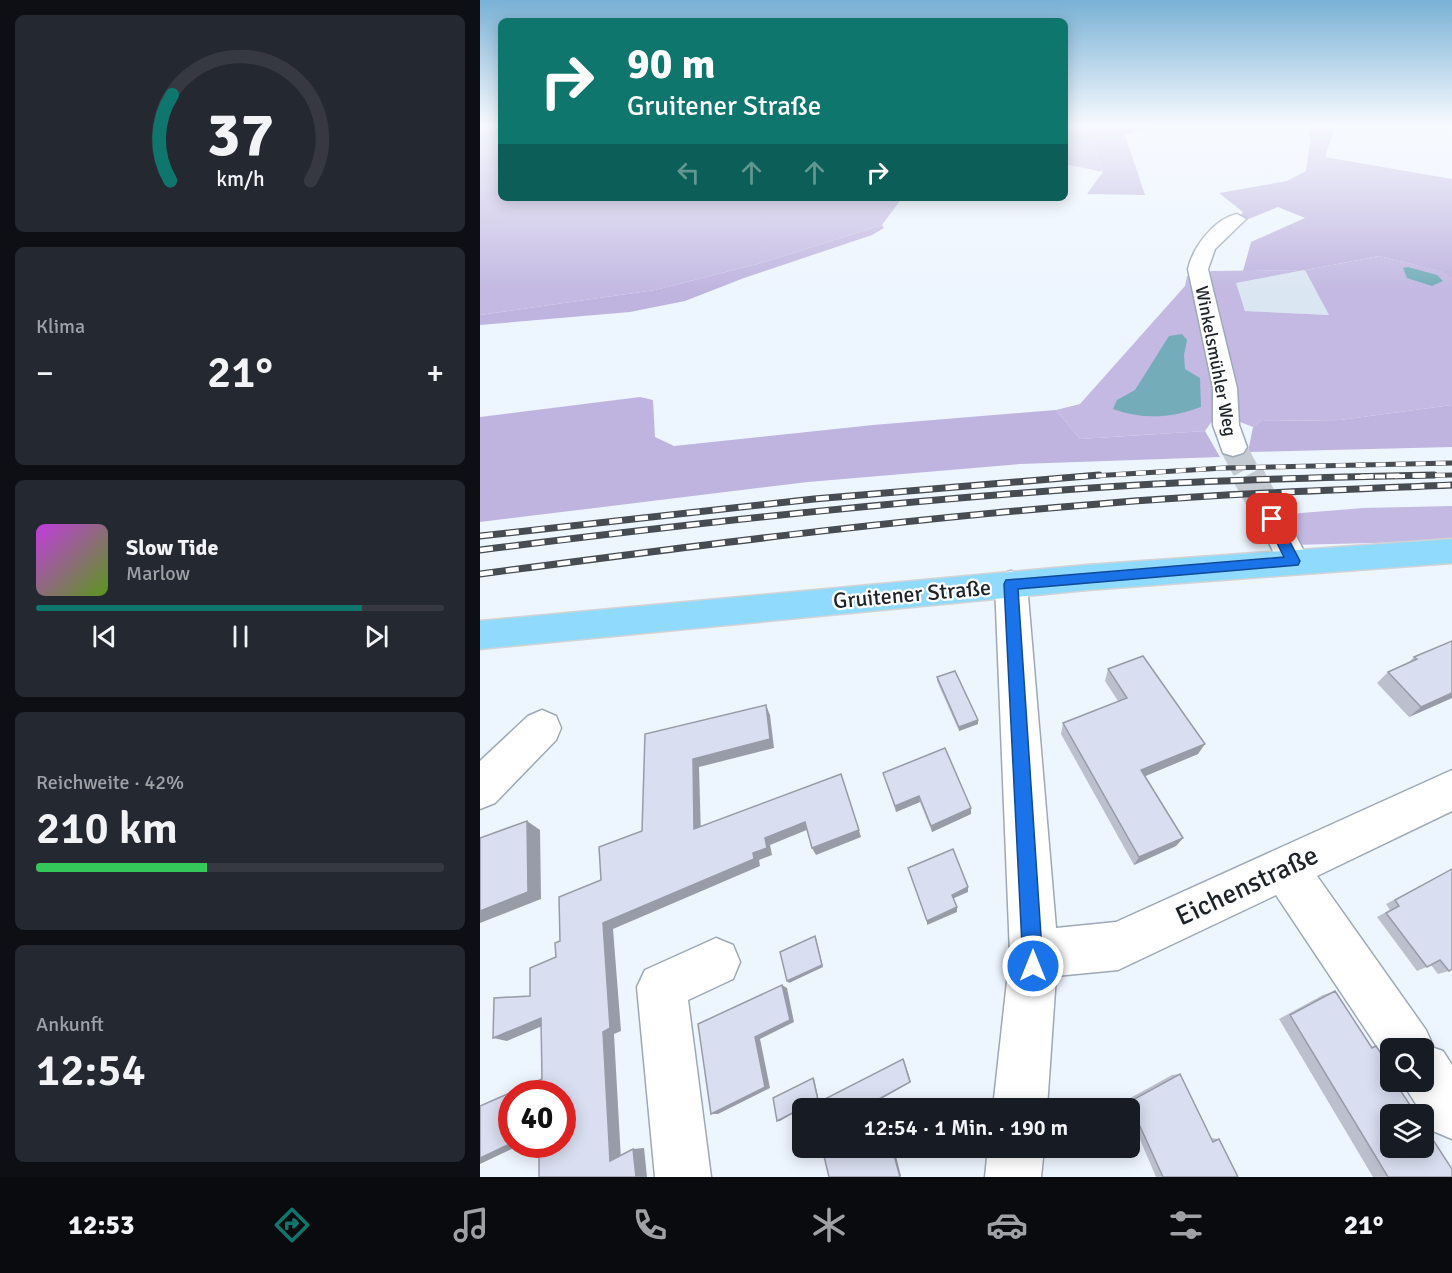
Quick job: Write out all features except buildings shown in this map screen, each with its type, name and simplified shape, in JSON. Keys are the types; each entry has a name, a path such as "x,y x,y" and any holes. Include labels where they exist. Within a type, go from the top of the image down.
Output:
{"main road":[{"name":"Gruitener Straße","path":"480,635 1011,584 1293,561 1452,551"}],"street":[{"name":"Winkelsmühler Weg","path":"1233,447 1226,425 1225,388 1198,269 1199,258 1205,247 1237,219"},
{"path":"1272,519 1293,561"},
{"path":"1011,584 1034,954 1021,1098"},
{"path":"480,789 542,728"},
{"name":"Eichenstraße","path":"1034,954 1118,946 1452,790"},
{"path":"1285,869 1401,1038"},
{"path":"683,1177 662,987 716,962"},
{"path":"1434,1085 1452,1112"},
{"path":"1013,1177 1015,1158"}],"shaded area":[{"path":"480,181 498,181 498,201 900,201 882,225 761,263 655,290 480,315"},
{"path":"1097,181 1140,181 1145,195 1087,194"},
{"path":"1287,181 1452,181 1452,279 1443,272 1379,256 1306,270 1243,271 1251,242 1305,218 1278,207 1234,225 1243,212 1219,193"},
{"path":"882,225 884,228 872,235 744,278 685,301 630,312 480,325 480,315 655,290 761,263"},
{"path":"1379,256 1444,272 1452,279 1452,405 1340,420 1261,421 1253,427 1240,422 1236,384 1207,275 1211,271 1305,270","holes":["1305,270 1329,315 1245,311 1236,283"]},
{"path":"1306,270 1330,315 1245,311 1235,283"},
{"path":"1187,276 1191,276 1220,410 1205,431 1080,439 1056,410 1080,404 1185,286"},
{"path":"640,397 653,400 655,437 674,446 873,425 1056,410 1080,439 1205,431 1220,457 1020,464 808,482 480,522 480,417"},
{"path":"1452,405 1452,447 1248,452 1253,427 1261,421 1340,420"},
{"path":"1452,506 1452,541 1291,545 1276,515 1364,508"}],"water":[{"path":"1408,267 1437,275 1443,281 1432,286 1407,278 1403,268"},
{"path":"1182,334 1187,340 1184,355 1185,369 1200,378 1201,407 1179,414 1157,416 1135,415 1113,409 1117,400 1135,390 1169,336"}],"tunnel":[{"path":"1233,447 1249,477"},
{"path":"1248,475 1272,519"}],"railway":[{"path":"1076,477 1224,468 1452,463"},
{"path":"480,536 814,499 1099,475"},
{"path":"480,550 732,520 1070,489 1190,482 1434,475"},
{"path":"1355,477 1452,475"},
{"path":"480,574 789,535 1021,510 1187,498 1452,485"}],"route":[{"path":"1033,966 1011,584 1293,561 1272,519"}]}
